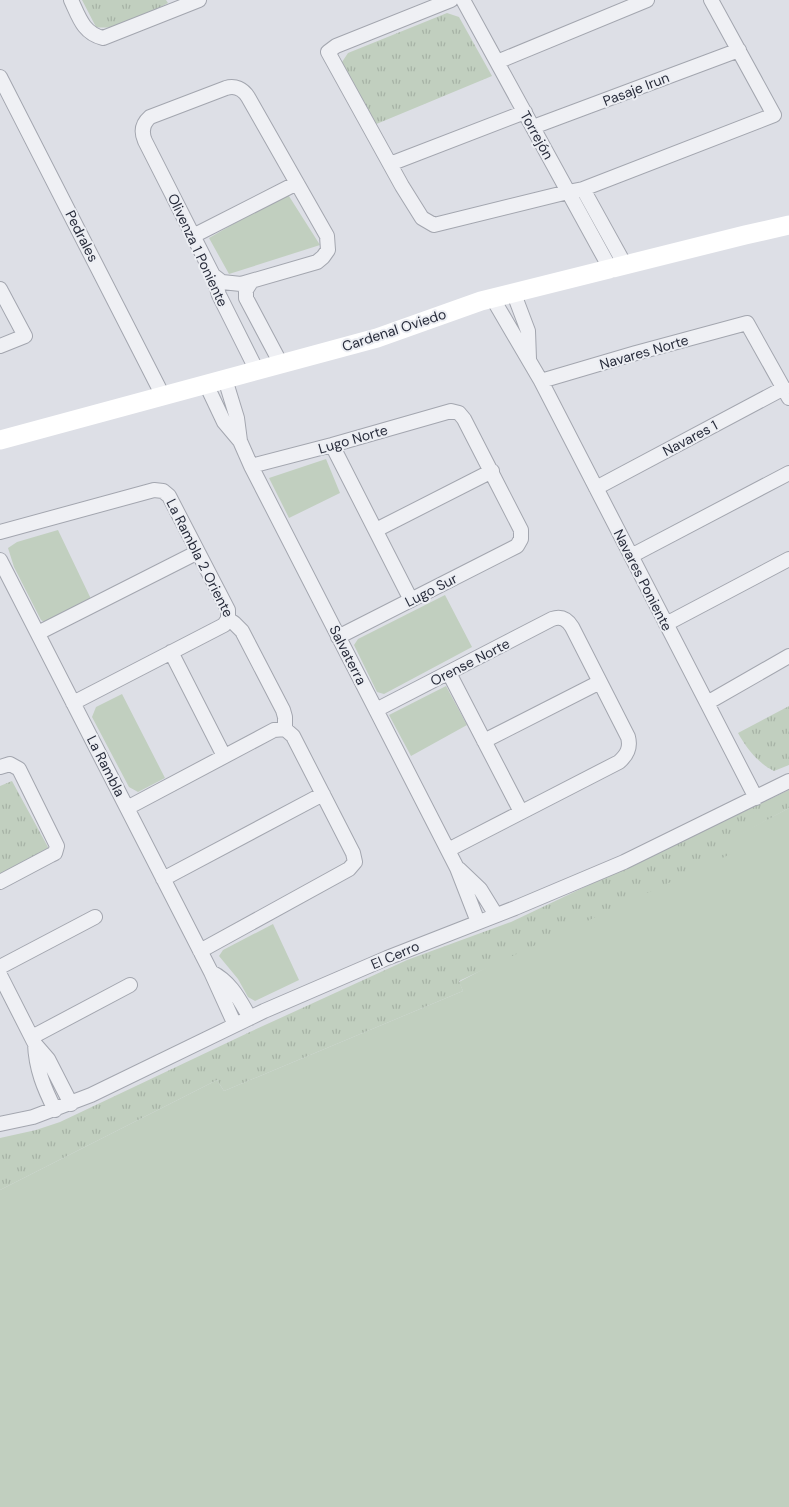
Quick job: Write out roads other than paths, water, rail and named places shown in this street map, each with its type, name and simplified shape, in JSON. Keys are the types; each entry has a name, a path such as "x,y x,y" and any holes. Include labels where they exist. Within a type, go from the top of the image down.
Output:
{"street":[{"path":"71,0 87,31 103,38 177,4 199,0"},
{"path":"451,0 336,46 328,52 422,218 434,225 583,189 774,115 711,0"},
{"name":"Torrejón","path":"463,0 568,192 618,267"},
{"path":"497,62 647,0"},
{"name":"Pasaje Irun","path":"533,128 739,50"},
{"name":"Pedrales","path":"0,77 163,396"},
{"name":"Olivenza 1 Poniente","path":"257,371 219,295 213,274 145,141 143,128 150,117 226,88 235,88 246,94 297,183"},
{"path":"390,164 525,112"},
{"path":"193,236 297,183 327,236 328,250 317,262 261,277 251,282 227,283 218,280 213,274"},
{"path":"583,189 618,267"},
{"name":"Cardenal Oviedo","path":"0,440 377,338 481,301 752,233 788,226"},
{"path":"251,282 246,290 246,298 281,364"},
{"path":"0,288 25,336 0,346"},
{"name":"Navares Poniente","path":"514,294 528,331 530,362"},
{"name":"Navares Poniente","path":"493,299 541,381 756,798"},
{"name":"Navares Norte","path":"541,381 747,323 786,393"},
{"name":"Salvaterra","path":"225,379 237,418 240,441 251,466 457,868 478,922"},
{"name":"Salvaterra","path":"206,384 224,422 240,441"},
{"name":"Navares 1","path":"596,488 786,393"},
{"name":"Lugo Norte","path":"251,466 332,445 443,412 455,412 459,413 464,419 492,471"},
{"path":"332,445 411,600"},
{"path":"376,530 492,471"},
{"name":"Lugo Sur","path":"338,637 513,548 521,539 520,526 492,471"},
{"path":"631,556 789,473"},
{"name":"La Rambla 2 Oriente","path":"0,532 154,490 163,491 169,496 228,610 228,619 242,631 283,710 285,717 284,729"},
{"path":"38,633 198,552"},
{"path":"666,624 789,559"},
{"name":"La Rambla","path":"0,560 211,972 235,1025"},
{"name":"Orense Norte","path":"376,710 552,619 560,617 572,627 600,682"},
{"path":"73,703 224,625 228,619"},
{"path":"171,652 224,756"},
{"path":"707,703 789,656"},
{"path":"449,673 521,812"},
{"path":"448,850 619,762 630,747 628,737 600,682 484,742"},
{"path":"127,808 274,730 284,729 293,736 355,856 355,862 349,869 200,951"},
{"path":"0,767 10,764 19,769 57,846 52,855 0,882"},
{"name":"El Cerro","path":"0,1124 34,1117 71,1104 250,1018 387,958 624,862 789,781"},
{"path":"163,879 323,794"},
{"name":"Salvaterra","path":"457,868 480,889 496,915"},
{"path":"0,967 95,917"},
{"name":"La Rambla","path":"211,972 229,984 239,997 250,1018"},
{"path":"0,975 4,993 48,1059 71,1104"},
{"path":"34,1040 130,985"},
{"path":"34,1040 40,1079 55,1110"}]}
